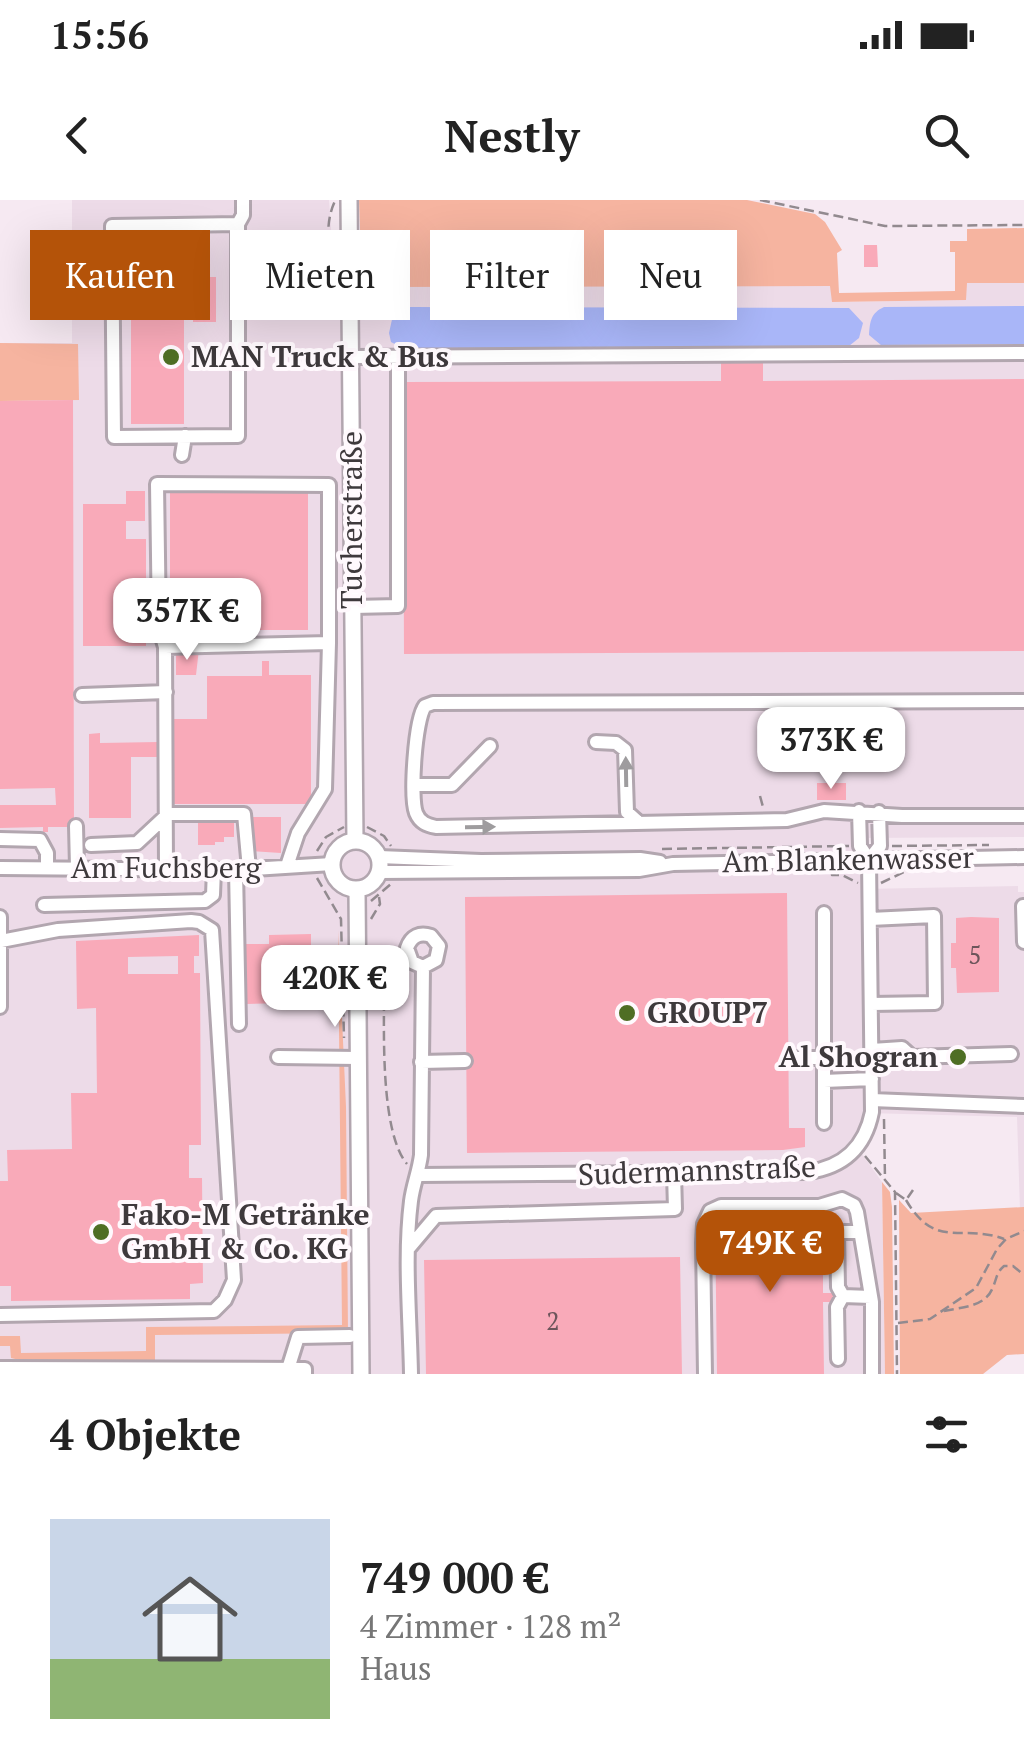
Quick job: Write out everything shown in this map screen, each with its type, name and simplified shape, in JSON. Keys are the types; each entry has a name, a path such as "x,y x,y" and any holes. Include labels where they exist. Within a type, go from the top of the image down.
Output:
{"main road":[{"name":"Tucherstraße","path":"349,200 353,607 350,832"},
{"path":"357,896 336,880 332,864 350,832 371,845 387,864 357,896 361,1374"}],"street":[{"path":"241,230 244,200"},
{"path":"234,230 158,219 112,226 114,437 238,436 240,320"},
{"path":"351,357 1024,353"},
{"path":"353,607 398,606 398,357"},
{"path":"182,455 185,436"},
{"path":"166,867 166,646 159,627 157,484 328,485 325,789 298,832 286,866"},
{"path":"166,646 328,643"},
{"path":"82,695 166,692"},
{"path":"1024,700 434,703 425,706 417,720 415,785 416,814 436,827 786,820 824,811 902,816 1024,816"},
{"path":"596,742 616,743 626,750 627,812 636,821"},
{"path":"415,785 452,785 490,746"},
{"path":"859,811 860,846 869,860 880,846 879,812"},
{"path":"90,846 137,843 166,815 244,814 230,872 239,1024"},
{"path":"76,826 77,868"},
{"path":"0,839 40,840 47,852 47,868"},
{"name":"Am Blankenwasser","path":"387,864 639,870 672,864 1024,857"},
{"name":"Sudermannstraße","path":"419,1175 823,1170 847,1158 870,1124 872,1100 869,860"},
{"name":"Am Fuchsberg","path":"0,868 166,867 230,872 332,864"},
{"path":"44,905 205,901 230,872"},
{"path":"1023,906 1024,942"},
{"path":"824,913 824,1123"},
{"path":"870,919 934,916 935,1002 871,1004"},
{"path":"0,917 0,1007"},
{"path":"0,1315 214,1311 225,1300 234,1280 212,930 191,921 58,930 1,941"},
{"path":"410,1374 409,1248 411,1198 419,1175 423,967"},
{"path":"872,1050 902,1048 912,1057 1012,1054"},
{"path":"278,1057 358,1058"},
{"path":"790,1058 824,1058"},
{"path":"421,1062 465,1061"},
{"path":"824,1081 872,1079"},
{"path":"872,1100 1024,1106"},
{"path":"409,1248 436,1216 675,1209 674,1173"},
{"path":"705,1374 704,1224 710,1210 721,1206 819,1206 842,1200 854,1205 860,1232 871,1297 872,1374"},
{"path":"843,1296 838,1286 837,1232 860,1232"},
{"path":"843,1296 871,1297"},
{"path":"838,1359 837,1307 843,1296"},
{"path":"288,1369 298,1336 350,1336"},
{"path":"0,1368 305,1369 305,1374"}],"path":[{"path":"760,200 884,226 1024,225"},
{"path":"335,904 357,896 373,901 386,891 384,836 368,827 350,832"},
{"path":"763,841 763,848"},
{"path":"880,846 990,844"},
{"path":"650,850 860,846"},
{"path":"368,996 384,997 385,1075 397,1146 400,1155 419,1175"},
{"path":"858,1147 915,1215 940,1231 956,1236 987,1234 1006,1239"},
{"path":"906,1200 912,1190"},
{"path":"894,1192 897,1374"},
{"path":"897,1324 924,1322 976,1288 990,1259 1006,1239 1024,1231"},
{"path":"943,1312 978,1304 986,1298 1004,1266 1012,1266 1024,1275"}],"shaded area":[{"path":"72,200 329,200 331,230 230,230 230,320 410,320 410,285 430,285 430,320 584,320 584,286 604,286 604,320 737,320 737,286 831,286 833,302 965,300 966,283 1024,283 1024,837 863,838 864,889 1018,886 1018,892 1024,892 1024,1207 1020,1210 1017,1117 867,1113 855,1144 882,1182 885,1374 0,1374 0,343 72,343 72,320 210,320 210,230 72,230"},
{"path":"359,200 747,200 815,214 825,222 842,250 837,253 839,293 955,291 955,252 950,252 950,241 967,241 967,229 1024,228 1024,283 967,283 966,300 832,302 830,286 737,286 737,230 604,230 604,286 584,287 584,230 430,230 430,287 410,287 410,230 360,230"},
{"path":"0,343 78,344 79,400 0,401"},
{"path":"338,930 346,1107 348,1333 155,1335 155,1362 37,1364 11,1358 10,1346 0,1346 0,1336 20,1336 21,1353 146,1351 146,1327 342,1325"},
{"path":"882,1182 890,1192 892,1207 894,1374 885,1374"},
{"path":"899,1200 911,1213 1024,1207 1024,1354 1007,1355 983,1374 900,1374"}],"water":[{"path":"1024,306 1024,344 881,345 869,335 872,318 884,307"},
{"path":"410,307 430,307 430,320 584,320 584,307 604,307 604,320 737,320 737,308 849,308 863,323 859,338 849,346 406,350 391,342 392,320 410,320"}],"building":[{"path":"864,245 877,245 878,267 864,267"},
{"path":"210,277 216,277 216,322 193,322 210,320"},
{"path":"131,320 184,320 184,424 131,424"},
{"path":"721,360 763,360 763,381 1024,379 1024,651 404,654 403,382 721,381"},
{"path":"73,400 74,827 48,827 48,832 43,832 43,827 0,828 0,805 56,805 55,788 0,789 0,401"},
{"path":"170,488 308,488 308,630 208,630 208,637 191,637 191,630 170,630"},
{"path":"126,491 145,491 145,521 126,521 126,539 146,539 146,646 83,646 83,504 126,504"},
{"path":"199,649 196,675 176,675 176,655"},
{"path":"262,661 269,661 269,675 311,675 311,804 174,804 173,719 207,719 207,676 262,676"},
{"path":"771,715 800,715 801,729 771,729"},
{"path":"100,733 100,743 158,742 158,757 131,757 131,818 89,818 89,734"},
{"path":"817,783 846,783 846,800 817,800"},
{"path":"252,817 281,817 281,853 252,851"},
{"path":"198,818 234,818 234,837 224,837 224,842 215,845 198,845"},
{"name":"GROUP7","path":"787,893 789,1128 805,1128 805,1147 467,1153 465,897"},
{"path":"956,918 999,918 999,992 957,993 951,943 956,943"},
{"path":"311,934 311,977 285,977 285,1003 246,1004 245,944 269,944 269,935"},
{"path":"199,935 194,973 200,973 201,1145 189,1145 189,1178 202,1178 203,1283 190,1284 190,1299 11,1301 11,1286 0,1286 0,1181 8,1181 7,1150 72,1149 71,1093 97,1093 96,1008 77,1009 76,941","holes":["178,956 178,974 128,974 128,957"]},
{"path":"823,1216 823,1229 835,1229 835,1234 823,1234 823,1293 836,1293 836,1302 823,1302 824,1374 717,1374 715,1217"},
{"path":"680,1257 682,1374 426,1374 424,1260"}],"place":[{"name":"MAN Truck & Bus","path":"171,357"},
{"name":"GROUP7","path":"627,1013"},
{"name":"Al Shogran","path":"958,1057"},
{"name":"Fako-M Getränke GmbH & Co. KG","path":"101,1232"}]}
